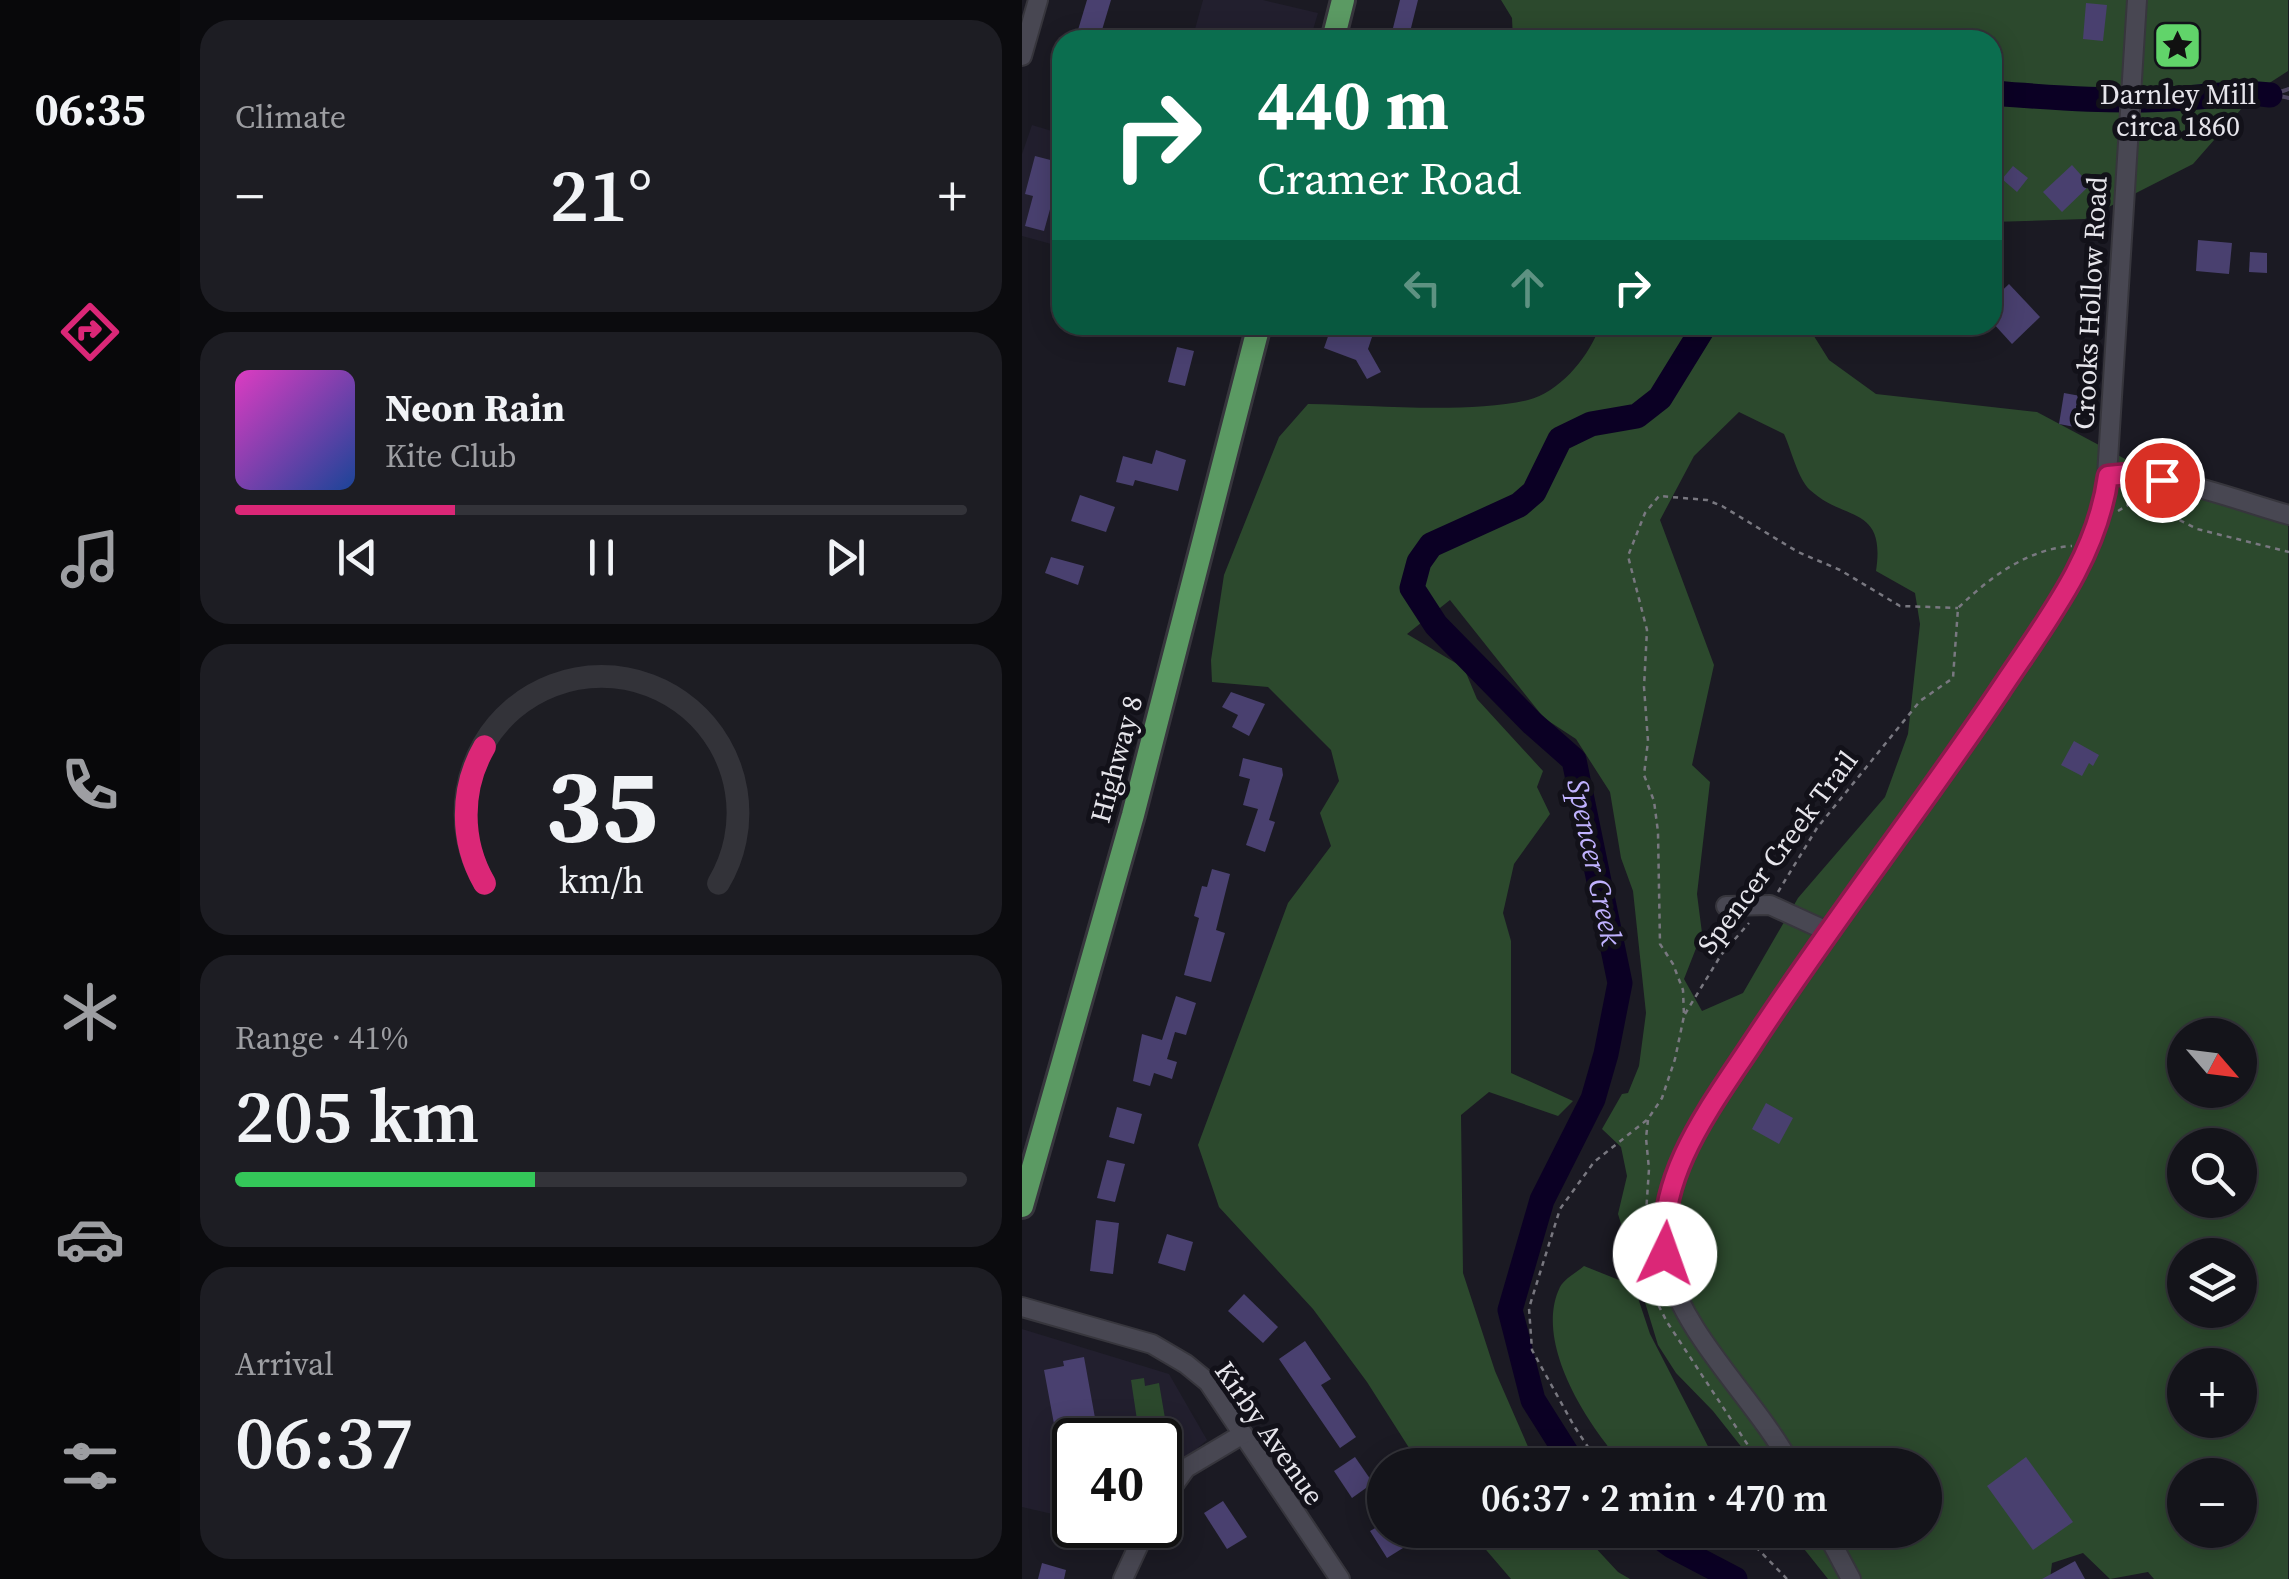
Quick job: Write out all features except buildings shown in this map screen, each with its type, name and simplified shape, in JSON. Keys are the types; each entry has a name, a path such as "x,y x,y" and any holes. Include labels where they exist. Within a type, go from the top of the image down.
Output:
{"main road":[{"path":"1336,30 1343,0"},
{"name":"Highway 8","path":"1022,1206 1133,815 1257,335"}],"street":[{"path":"1022,56 1038,0"},
{"name":"Crooks Hollow Road","path":"1781,1448 1684,1310 1668,1268 1665,1219 1678,1172 1708,1111 2062,598 2090,544 2108,476 2137,0"},
{"path":"2108,476 2155,478 2288,515"},
{"path":"1726,906 1770,904 1829,932"},
{"name":"Kirby Avenue","path":"1022,1307 1152,1344 1208,1382 1340,1579"},
{"path":"1182,1474 1243,1434"},
{"path":"1123,1579 1137,1548"},
{"path":"1834,1548 1850,1579"}],"path":[{"path":"1589,1448 1532,1350 1529,1308 1560,1209 1594,1162 1648,1119 1662,1098 1684,1016 1684,990 1660,944 1658,832 1654,802 1644,774 1648,742 1644,687 1648,630 1628,556 1645,513 1660,496 1707,500 1900,606 1958,608 2002,570 2045,551 2090,544"},
{"path":"2098,523 2138,499 2197,530 2288,552"},
{"name":"Spencer Creek Trail","path":"1684,1016 1722,954 1754,916 1770,904 1817,828 1920,701 1953,678 1958,608"},
{"path":"1757,1548 1788,1579"}],"shaded area":[{"path":"1203,0 1263,0 1318,13 1313,30 1195,30"},
{"path":"1032,125 1052,131 1052,244 1022,236 1022,154"},
{"path":"1022,1329 1169,1374 1207,1440 1182,1461 1182,1418 1052,1418 1052,1514 1022,1507"}],"green space":[{"path":"1501,0 2288,0 2288,71 2257,91 2193,164 2085,219 2002,222 2002,30 1513,30 1512,18"},
{"path":"1596,335 1813,335 1829,360 1876,394 2037,412 2187,492 2288,518 2288,1579 2154,1579 2148,1572 2110,1579 2083,1553 2052,1563 2050,1579 1828,1579 1803,1548 1942,1548 1942,1448 1742,1448 1676,1373 1658,1345 1618,1214 1627,1176 1621,1147 1602,1129 1622,1094 1628,1093 1639,1066 1646,1013 1633,891 1621,858 1610,792 1576,739 1544,718 1450,600 1407,634 1464,668 1477,699 1543,771 1537,787 1550,814 1514,864 1503,913 1511,941 1511,1073 1573,1101 1558,1116 1489,1092 1461,1115 1463,1273 1495,1371 1529,1448 1409,1448 1313,1309 1219,1207 1198,1145 1288,903 1331,846 1320,813 1339,781 1331,750 1268,687 1212,682 1211,660 1224,575 1279,437 1308,404 1448,408 1504,404 1539,396 1570,373","holes":["1739,412 1784,434 1810,490 1869,525 1875,535 1876,571 1915,593 1920,624 1908,734 1885,797 1798,898 1743,993 1702,1011 1684,979 1702,933 1697,894 1710,782 1692,765 1714,665 1660,520 1694,456"]},
{"path":"1584,1266 1634,1286 1650,1334 1709,1448 1610,1448 1581,1406 1559,1357 1554,1309 1560,1287"},
{"path":"1144,1378 1145,1386 1159,1383 1165,1418 1137,1418 1131,1380"},
{"path":"1484,1548 1596,1548 1630,1579 1511,1579"}],"waterway":[{"path":"2270,95 2289,89"},
{"name":"Spencer Creek","path":"2002,94 2113,100 2270,95"},
{"name":"Spencer Creek","path":"2275,95 2289,98"},
{"name":"Spencer Creek","path":"1563,1448 1533,1400 1510,1310 1542,1200 1593,1099 1620,983 1574,760 1436,625 1412,588 1419,562 1431,545 1519,505 1534,492 1560,439 1591,424 1637,416 1660,398 1699,335"},
{"name":"Spencer Creek","path":"1676,1548 1735,1579"}],"place":[{"name":"Darnley Mill circa 1860","path":"2178,46"}],"route":[{"path":"1665,1254 1665,1219 1673,1184 1708,1111 1795,979 1960,749 2062,598 2095,533 2108,476 2129,474 2162,480"}]}
